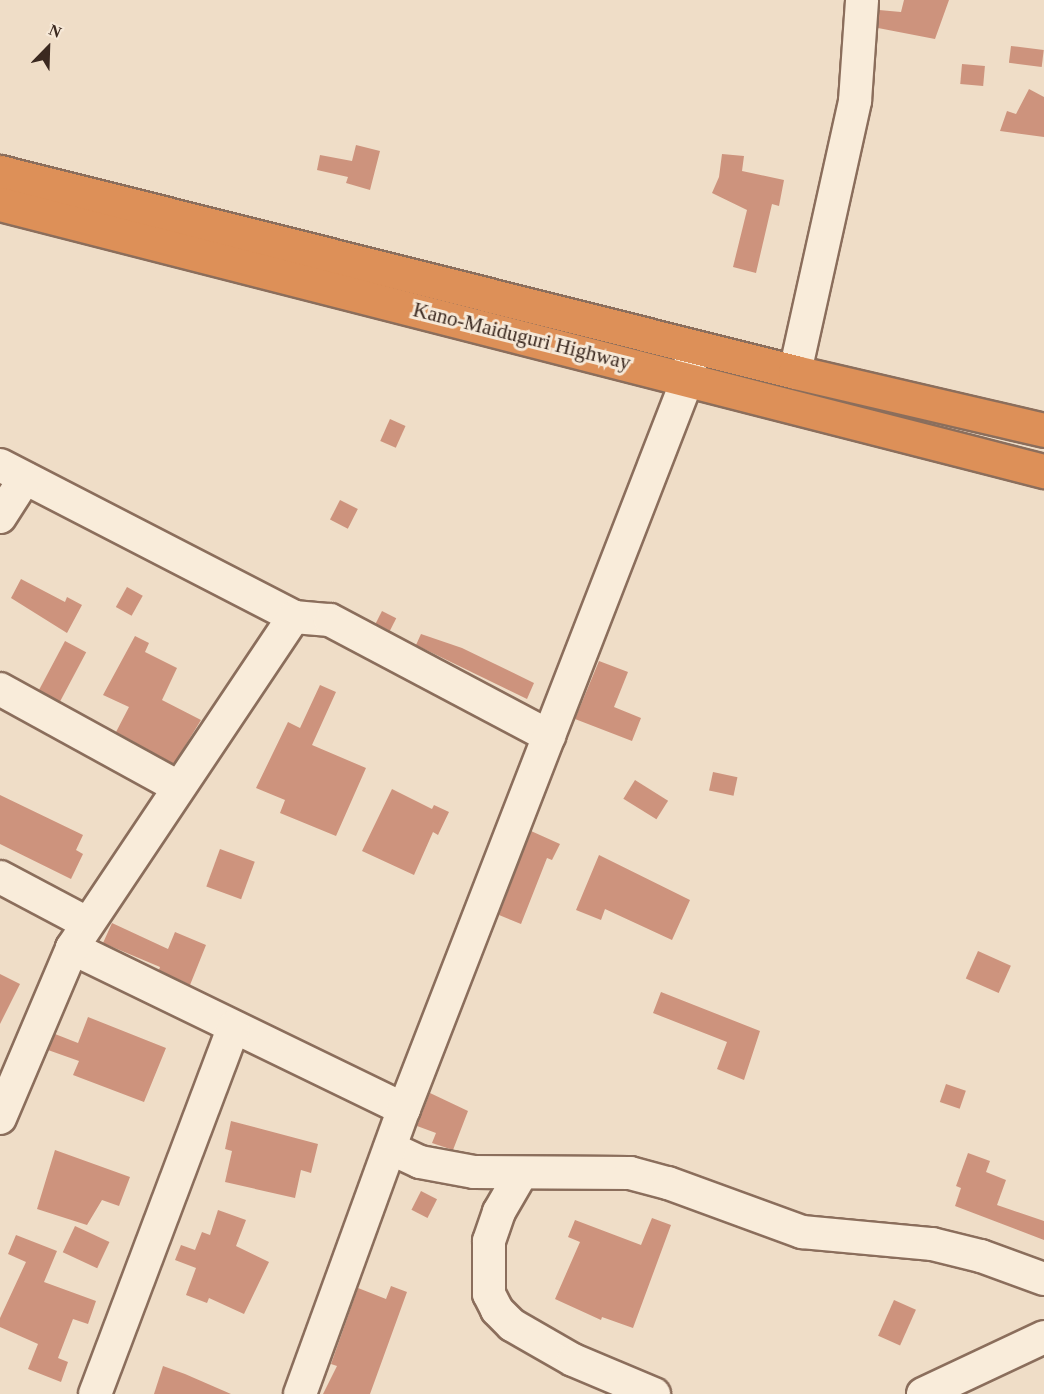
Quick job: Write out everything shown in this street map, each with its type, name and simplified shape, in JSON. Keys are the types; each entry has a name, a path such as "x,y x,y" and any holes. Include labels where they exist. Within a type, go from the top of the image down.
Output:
{"highway":[{"name":"Kano-Maiduguri Highway","path":"0,172 795,372 1044,430"},
{"name":"Kano-Maiduguri Highway","path":"0,204 688,378 1044,471"}],"street":[{"path":"795,372 855,101 862,0"},
{"path":"300,1394 404,1109 688,378 694,345"},
{"path":"0,517 12,472 294,617 330,620 549,736"},
{"path":"0,1118 8,1073 79,936 294,617"},
{"path":"0,689 178,787"},
{"path":"0,877 79,936 234,1027 404,1109"},
{"path":"95,1394 234,1027"},
{"path":"390,1148 444,1169 521,1174 630,1173 669,1183 802,1232 932,1244 981,1256 1044,1279"},
{"path":"521,1174 499,1212 489,1241 489,1294 497,1310 512,1326 573,1360 654,1394"},
{"path":"923,1394 1044,1337"}],"building":[{"path":"904,0 949,0 935,39 878,28 879,10 901,12"},
{"path":"1011,46 1044,50 1042,67 1009,63"},
{"path":"962,64 985,66 983,86 960,84"},
{"path":"1029,89 1044,97 1044,137 1000,131 1007,111 1016,114"},
{"path":"356,145 380,151 370,190 346,183 348,177 317,170 320,155 352,161"},
{"path":"722,154 744,156 742,171 784,180 779,206 772,204 756,273 733,267 747,210 712,193 719,177"},
{"path":"390,419 406,426 396,448 380,441"},
{"path":"340,500 358,509 348,529 330,520"},
{"path":"21,579 65,602 67,597 82,605 67,633 11,598"},
{"path":"127,587 143,596 132,616 116,607"},
{"path":"382,611 396,618 390,631 376,623"},
{"path":"421,634 462,648 534,683 527,699 416,645"},
{"path":"135,636 149,643 145,652 177,668 162,700 201,720 174,764 116,732 129,707 103,695"},
{"path":"65,641 86,652 60,702 39,690"},
{"path":"599,661 628,672 614,707 641,718 632,741 575,719"},
{"path":"320,685 336,692 312,745 366,768 336,836 280,813 285,800 256,788 288,722 300,728"},
{"path":"713,772 737,777 734,796 709,791"},
{"path":"635,780 668,801 656,819 623,799"},
{"path":"392,789 432,809 434,805 449,812 438,835 433,832 414,875 362,851"},
{"path":"0,795 83,835 76,850 83,854 71,879 0,844"},
{"path":"531,831 560,844 552,860 547,858 521,924 499,915"},
{"path":"220,849 255,862 241,899 206,887"},
{"path":"599,855 690,900 672,940 605,909 601,920 576,910"},
{"path":"112,923 168,949 175,932 206,945 190,985 159,970 160,967 103,943"},
{"path":"978,951 1011,966 999,993 966,978"},
{"path":"0,974 20,984 0,1024"},
{"path":"661,992 760,1031 744,1080 717,1069 727,1042 653,1013"},
{"path":"88,1017 166,1048 144,1102 73,1075 79,1061 48,1050 55,1034 78,1043"},
{"path":"946,1084 966,1091 960,1109 940,1102"},
{"path":"430,1093 468,1111 453,1150 432,1143 436,1133 417,1126"},
{"path":"231,1121 318,1144 311,1173 301,1170 295,1198 225,1182 232,1151 225,1149"},
{"path":"55,1150 130,1177 119,1206 102,1200 87,1225 37,1209"},
{"path":"968,1153 990,1161 986,1172 1006,1180 997,1205 1044,1221 1044,1240 955,1206 961,1188 956,1186"},
{"path":"421,1191 437,1199 428,1218 411,1210"},
{"path":"218,1210 246,1220 236,1246 269,1262 244,1314 209,1298 207,1303 186,1295 196,1268 175,1260 181,1245 195,1250 202,1232 210,1235"},
{"path":"652,1218 671,1225 633,1328 602,1317 601,1320 555,1299 580,1242 568,1237 575,1220 641,1245"},
{"path":"75,1226 109,1242 97,1268 63,1252"},
{"path":"16,1235 57,1251 44,1282 96,1301 88,1324 73,1319 58,1358 68,1362 61,1382 28,1369 38,1344 0,1327 0,1318 26,1262 8,1254"},
{"path":"391,1286 407,1292 370,1394 323,1394 337,1366 331,1364 358,1288 386,1299"},
{"path":"894,1300 916,1310 900,1345 878,1336"},
{"path":"163,1366 185,1374 231,1394 154,1394"}]}
